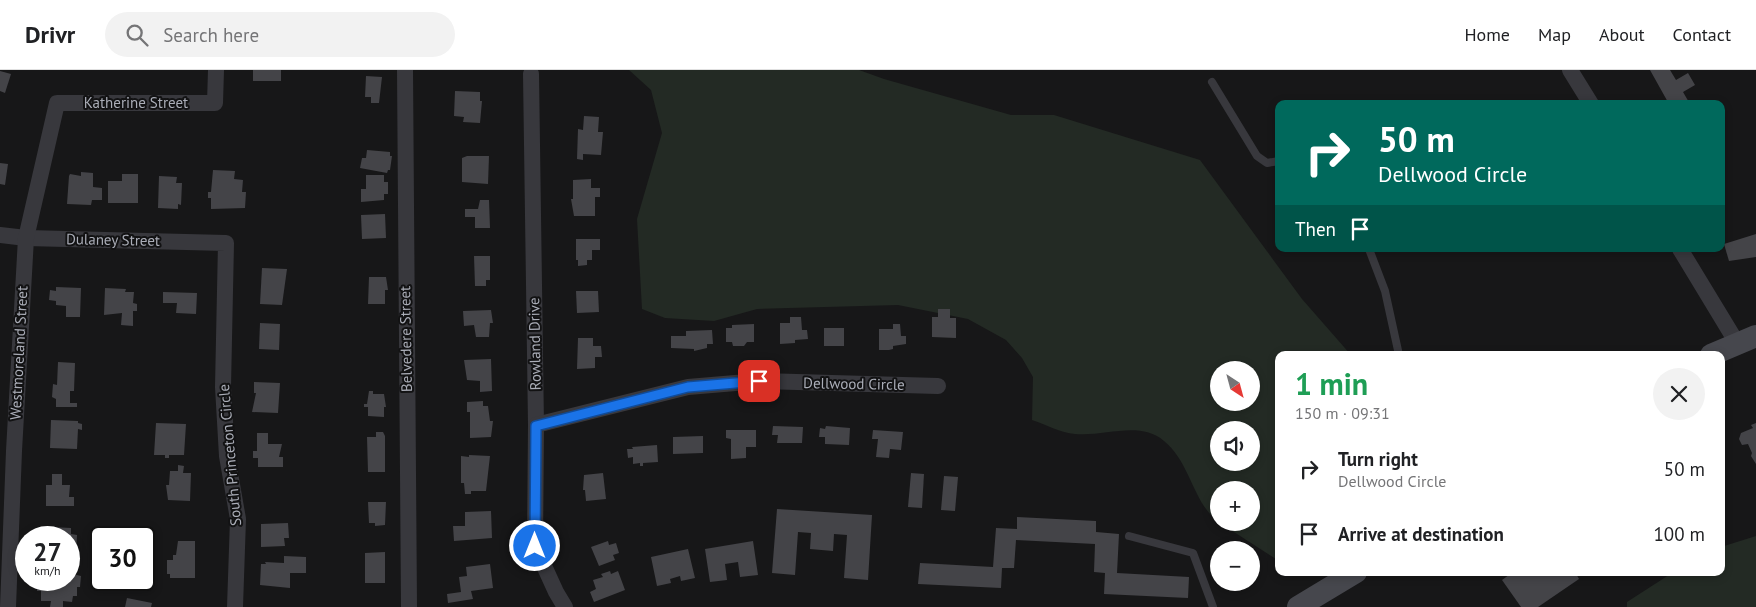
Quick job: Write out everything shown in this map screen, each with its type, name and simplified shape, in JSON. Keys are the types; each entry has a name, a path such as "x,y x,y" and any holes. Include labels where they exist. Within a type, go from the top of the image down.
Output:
{"main road":[{"path":"1720,351 1747,339"},
{"path":"1298,607 1349,576"}],"street":[{"name":"Katherine Street","path":"57,103 215,103 216,70"},
{"name":"Belvedere Street","path":"405,70 409,607"},
{"path":"1570,70 1589,100"},
{"name":"Rowland Drive","path":"531,74 536,426 535,546 565,607"},
{"name":"Westmoreland Street","path":"8,607 14,451 26,238 57,103"},
{"name":"Dulaney Street","path":"0,235 26,238 226,243"},
{"name":"South Princeton Circle","path":"226,243 223,387 227,456 238,519 235,607"},
{"path":"1682,252 1747,339"},
{"name":"Dellwood Circle","path":"536,426 688,387 759,381 938,386"}],"lane":[{"path":"1212,82 1257,156 1267,163 1275,162"},
{"path":"1370,252 1385,291 1398,351"},
{"path":"1129,536 1193,553 1213,607"}],"shaded area":[{"path":"629,70 859,70 884,79 1011,115 1054,115 1200,160 1302,299 1348,351 1275,351 1275,558 1260,549 1260,541 1248,541 1232,531 1260,531 1260,481 1210,481 1210,514 1203,505 1173,450 1154,435 1144,431 1133,430 1075,434 1032,420 1033,377 1022,358 1006,340 968,319 898,305 757,309 714,321 665,318 642,309 637,219 662,133 651,90"},
{"path":"1756,536 1756,607 1627,607 1627,602 1667,576 1725,576 1725,546"}],"building":[{"path":"253,70 281,70 281,81 253,81"},
{"path":"1650,70 1670,70 1676,80 1688,73 1695,85 1683,92 1688,100 1667,100"},
{"path":"0,71 11,74 5,93 0,91"},
{"path":"366,76 382,77 379,103 371,103 371,97 365,97"},
{"path":"455,91 480,92 480,101 482,101 480,123 463,122 464,117 454,116"},
{"path":"584,116 599,117 598,132 603,132 601,155 583,154 583,160 577,159 578,129 583,130"},
{"path":"367,150 390,152 390,156 392,156 390,170 387,173 360,168 362,158 366,158"},
{"path":"467,156 489,156 488,184 462,182 462,158"},
{"path":"0,163 8,164 5,185 0,184"},
{"path":"213,170 235,171 234,179 243,180 242,192 246,192 245,208 211,209 211,198 208,198 208,192 211,192"},
{"path":"81,172 93,173 93,187 102,188 102,200 92,200 91,205 67,204 69,176 70,174 81,176"},
{"path":"122,174 138,174 138,203 108,203 108,181 122,181"},
{"path":"366,175 384,175 384,182 388,182 388,194 384,194 384,200 361,202 361,189 366,189"},
{"path":"159,176 177,177 176,183 182,183 181,205 178,204 178,209 158,208"},
{"path":"591,179 591,188 600,188 600,197 595,197 595,216 574,216 571,199 573,199 573,180"},
{"path":"480,200 489,200 490,228 475,228 475,217 465,217 465,209 478,209"},
{"path":"385,214 386,238 362,239 361,215"},
{"path":"1756,234 1756,257 1729,261 1725,244"},
{"path":"576,239 600,239 600,250 592,250 592,260 587,260 587,265 578,266 578,260 576,260"},
{"path":"474,256 490,256 490,280 486,280 486,286 475,286"},
{"path":"262,268 287,269 282,305 260,304"},
{"path":"369,277 386,277 388,290 385,290 385,304 368,304"},
{"path":"56,287 81,288 80,317 66,317 66,306 56,305 56,301 49,300 50,290 56,291"},
{"path":"105,288 126,289 125,292 134,292 133,303 137,304 137,311 133,311 133,326 121,325 122,313 104,315"},
{"path":"576,291 598,291 599,312 577,313"},
{"path":"163,292 197,293 196,314 176,313 177,303 163,303"},
{"path":"938,309 950,309 950,318 956,318 956,338 932,337 932,317 938,317"},
{"path":"491,310 493,323 490,323 489,337 476,337 474,325 464,326 463,311"},
{"path":"790,317 801,317 802,330 807,330 808,339 795,340 795,343 780,344 780,323 790,323"},
{"path":"260,323 280,324 279,350 259,349"},
{"path":"754,324 754,342 747,342 744,346 733,346 732,342 726,342 726,328 732,328 732,325"},
{"path":"893,324 900,324 901,336 906,336 906,344 893,346 893,349 889,350 879,350 879,329 893,329"},
{"path":"824,328 844,328 844,346 824,346"},
{"path":"712,330 713,344 707,344 707,348 694,351 694,349 671,348 671,336 686,336 686,331"},
{"path":"578,338 593,338 593,346 601,346 602,357 595,357 595,368 577,369"},
{"path":"491,359 492,391 480,392 480,381 467,380 464,360"},
{"path":"58,362 75,363 74,391 70,391 70,403 77,403 77,407 56,407 56,399 52,397 53,384 57,385"},
{"path":"254,382 280,383 278,413 252,412 256,393 254,393"},
{"path":"369,391 373,391 373,394 384,394 386,407 384,407 384,417 368,416 368,407 364,407 364,404 367,404"},
{"path":"483,401 483,406 488,406 490,421 493,421 491,437 470,438 470,412 467,412 467,402"},
{"path":"51,420 78,421 78,423 82,424 82,430 78,429 77,449 50,448"},
{"path":"156,423 186,424 184,455 169,455 169,458 165,458 165,455 154,455"},
{"path":"1756,423 1756,464 1751,456 1752,453 1748,444 1742,445 1739,439 1741,433 1753,428 1751,425"},
{"path":"773,426 803,427 802,443 777,443 778,435 772,435"},
{"path":"826,426 850,428 849,445 825,444 825,437 819,437 820,428 825,429"},
{"path":"726,430 756,430 756,447 746,447 746,458 731,459 731,439 726,438"},
{"path":"873,430 903,432 901,450 890,449 889,458 876,457 878,439 872,439"},
{"path":"376,432 383,432 385,436 385,472 368,472 367,437 376,437"},
{"path":"257,433 268,433 268,444 282,444 279,457 283,457 283,467 258,467 258,458 253,458 253,451 257,451"},
{"path":"703,436 703,453 673,454 673,437"},
{"path":"657,445 658,462 643,463 643,466 640,466 640,463 633,464 633,457 628,458 627,449"},
{"path":"469,455 490,456 486,491 471,491 471,494 465,494 464,483 461,483 461,456 469,457"},
{"path":"178,465 184,466 183,473 191,473 190,501 168,500 166,485 169,485 170,471 178,471"},
{"path":"603,473 606,499 586,501 585,490 583,490 584,475"},
{"path":"911,473 924,474 922,508 908,507"},
{"path":"52,474 62,474 62,485 70,485 69,497 74,497 74,506 46,506 46,485 52,485"},
{"path":"944,476 958,477 955,511 941,510"},
{"path":"368,502 386,502 385,525 375,526 375,523 369,523"},
{"path":"777,509 872,515 868,580 844,578 847,535 834,534 833,551 810,549 811,533 798,532 795,575 772,573"},
{"path":"491,511 492,538 454,541 453,526 465,526 465,512"},
{"path":"1017,517 1096,521 1096,532 1119,534 1117,573 1189,577 1188,598 1104,594 1105,573 1094,572 1095,544 1016,540 1014,568 1002,568 1001,588 918,584 920,563 993,567 996,528 1017,529"},
{"path":"288,523 289,538 284,538 285,546 261,547 261,524"},
{"path":"178,541 195,541 195,578 170,578 170,574 167,574 167,560 173,560 173,555 176,555"},
{"path":"608,541 609,545 616,543 619,553 613,555 615,560 599,566 591,547"},
{"path":"753,541 758,575 740,577 738,562 725,564 727,580 710,582 705,549"},
{"path":"688,549 695,578 681,581 680,576 670,579 671,583 657,586 651,557"},
{"path":"385,552 385,583 365,583 365,553"},
{"path":"284,556 306,557 306,573 290,573 290,588 260,585 261,564 266,564 265,562 284,563"},
{"path":"490,564 493,588 471,591 473,599 448,603 447,594 461,592 459,577 467,576 466,567"},
{"path":"610,571 611,574 618,571 625,590 594,602 590,592 596,589 593,580 603,577 601,574"},
{"path":"1508,576 1577,576 1579,579 1538,607 1521,607 1502,580"},
{"path":"41,591 77,591 77,596 73,596 72,602 63,601 63,607 50,607 51,601 41,601"},
{"path":"127,598 152,603 151,607 125,607"}],"route":[{"path":"535,546 536,426 688,387 759,381"}]}
